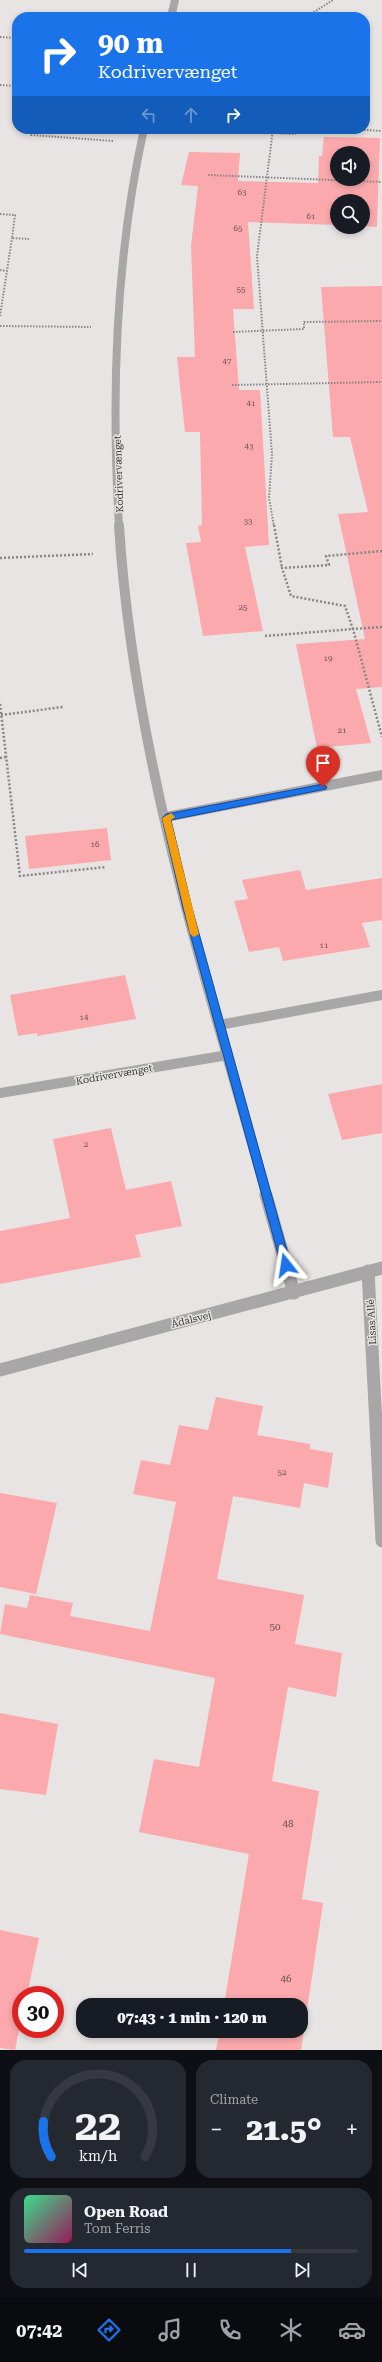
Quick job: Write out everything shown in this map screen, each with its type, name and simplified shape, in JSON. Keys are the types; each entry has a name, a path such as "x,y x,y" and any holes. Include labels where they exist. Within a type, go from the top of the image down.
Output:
{"street":[{"path":"172,12 175,0"},
{"name":"Kodrivervænget","path":"143,134 128,216 119,293 117,328 117,449 122,553 128,624 139,698 184,894 294,1293"},
{"path":"166,818 382,775"},
{"path":"219,1025 382,995"},
{"name":"Kodrivervænget","path":"0,1093 228,1055"},
{"name":"Ådalsvej","path":"0,1370 90,1344 294,1293 382,1268"},
{"name":"Lisas Allé","path":"368,1272 382,1541"}],"path":[{"path":"314,12 333,0"},
{"path":"0,37 12,38"},
{"path":"0,85 12,86"},
{"path":"370,130 382,131"},
{"path":"31,134 141,143"},
{"path":"273,134 257,256 272,454 269,498 282,568 291,596 345,606 353,629 382,737"},
{"path":"208,175 382,182"},
{"path":"0,214 15,215 0,316"},
{"path":"12,238 29,239"},
{"path":"0,270 7,270"},
{"path":"233,332 304,329 304,322 382,321"},
{"path":"0,326 117,328"},
{"path":"232,385 382,382"},
{"path":"282,568 329,565 326,556 382,550"},
{"path":"0,558 122,553"},
{"path":"264,636 382,627"},
{"path":"0,704 20,876 106,867"},
{"path":"1,715 63,707"},
{"path":"0,758 6,757"}],"building":[{"path":"324,137 380,138 377,227 370,226 370,194 330,194 330,225 248,222 254,309 233,309 239,390 260,390 269,545 245,547 263,631 203,636 186,543 201,542 198,526 202,525 200,432 185,432 177,357 195,357 191,246 198,186 181,185 189,152 240,153 238,181 318,183 319,156 322,156"},
{"path":"382,286 382,687 356,689 371,743 317,748 296,644 365,639 338,514 368,512 350,437 333,437 321,287"},
{"path":"107,828 111,860 29,869 25,836"},
{"path":"300,870 306,890 382,878 382,920 362,923 370,947 283,961 279,947 249,952 234,901 248,899 242,880"},
{"path":"125,975 136,1019 37,1036 37,1033 18,1036 10,995"},
{"path":"382,1084 382,1133 342,1140 328,1094"},
{"path":"111,1128 126,1190 171,1181 182,1226 135,1235 141,1257 0,1284 0,1231 70,1218 53,1139"},
{"path":"216,1397 263,1406 257,1435 310,1444 310,1449 333,1453 328,1488 304,1483 300,1508 233,1496 217,1579 304,1595 295,1644 342,1653 336,1697 288,1687 272,1781 319,1791 302,1899 323,1903 308,2003 308,1998 225,1998 249,1854 139,1832 154,1759 199,1767 215,1678 0,1634 5,1604 27,1608 30,1595 73,1603 70,1616 150,1631 176,1502 133,1494 141,1460 170,1465 179,1425 208,1430"},
{"path":"0,1493 57,1503 36,1594 0,1587"},
{"path":"0,1713 58,1724 46,1795 0,1789"},
{"path":"0,1930 39,1938 29,1986 12,1986 12,2038 17,2038 15,2050 0,2048"},
{"path":"219,2038 303,2038 301,2050 216,2050"}],"slow traffic":[{"path":"171,817 166,818 194,934"}],"route":[{"path":"286,1265 223,1040 184,894 166,818 323,787"}]}
